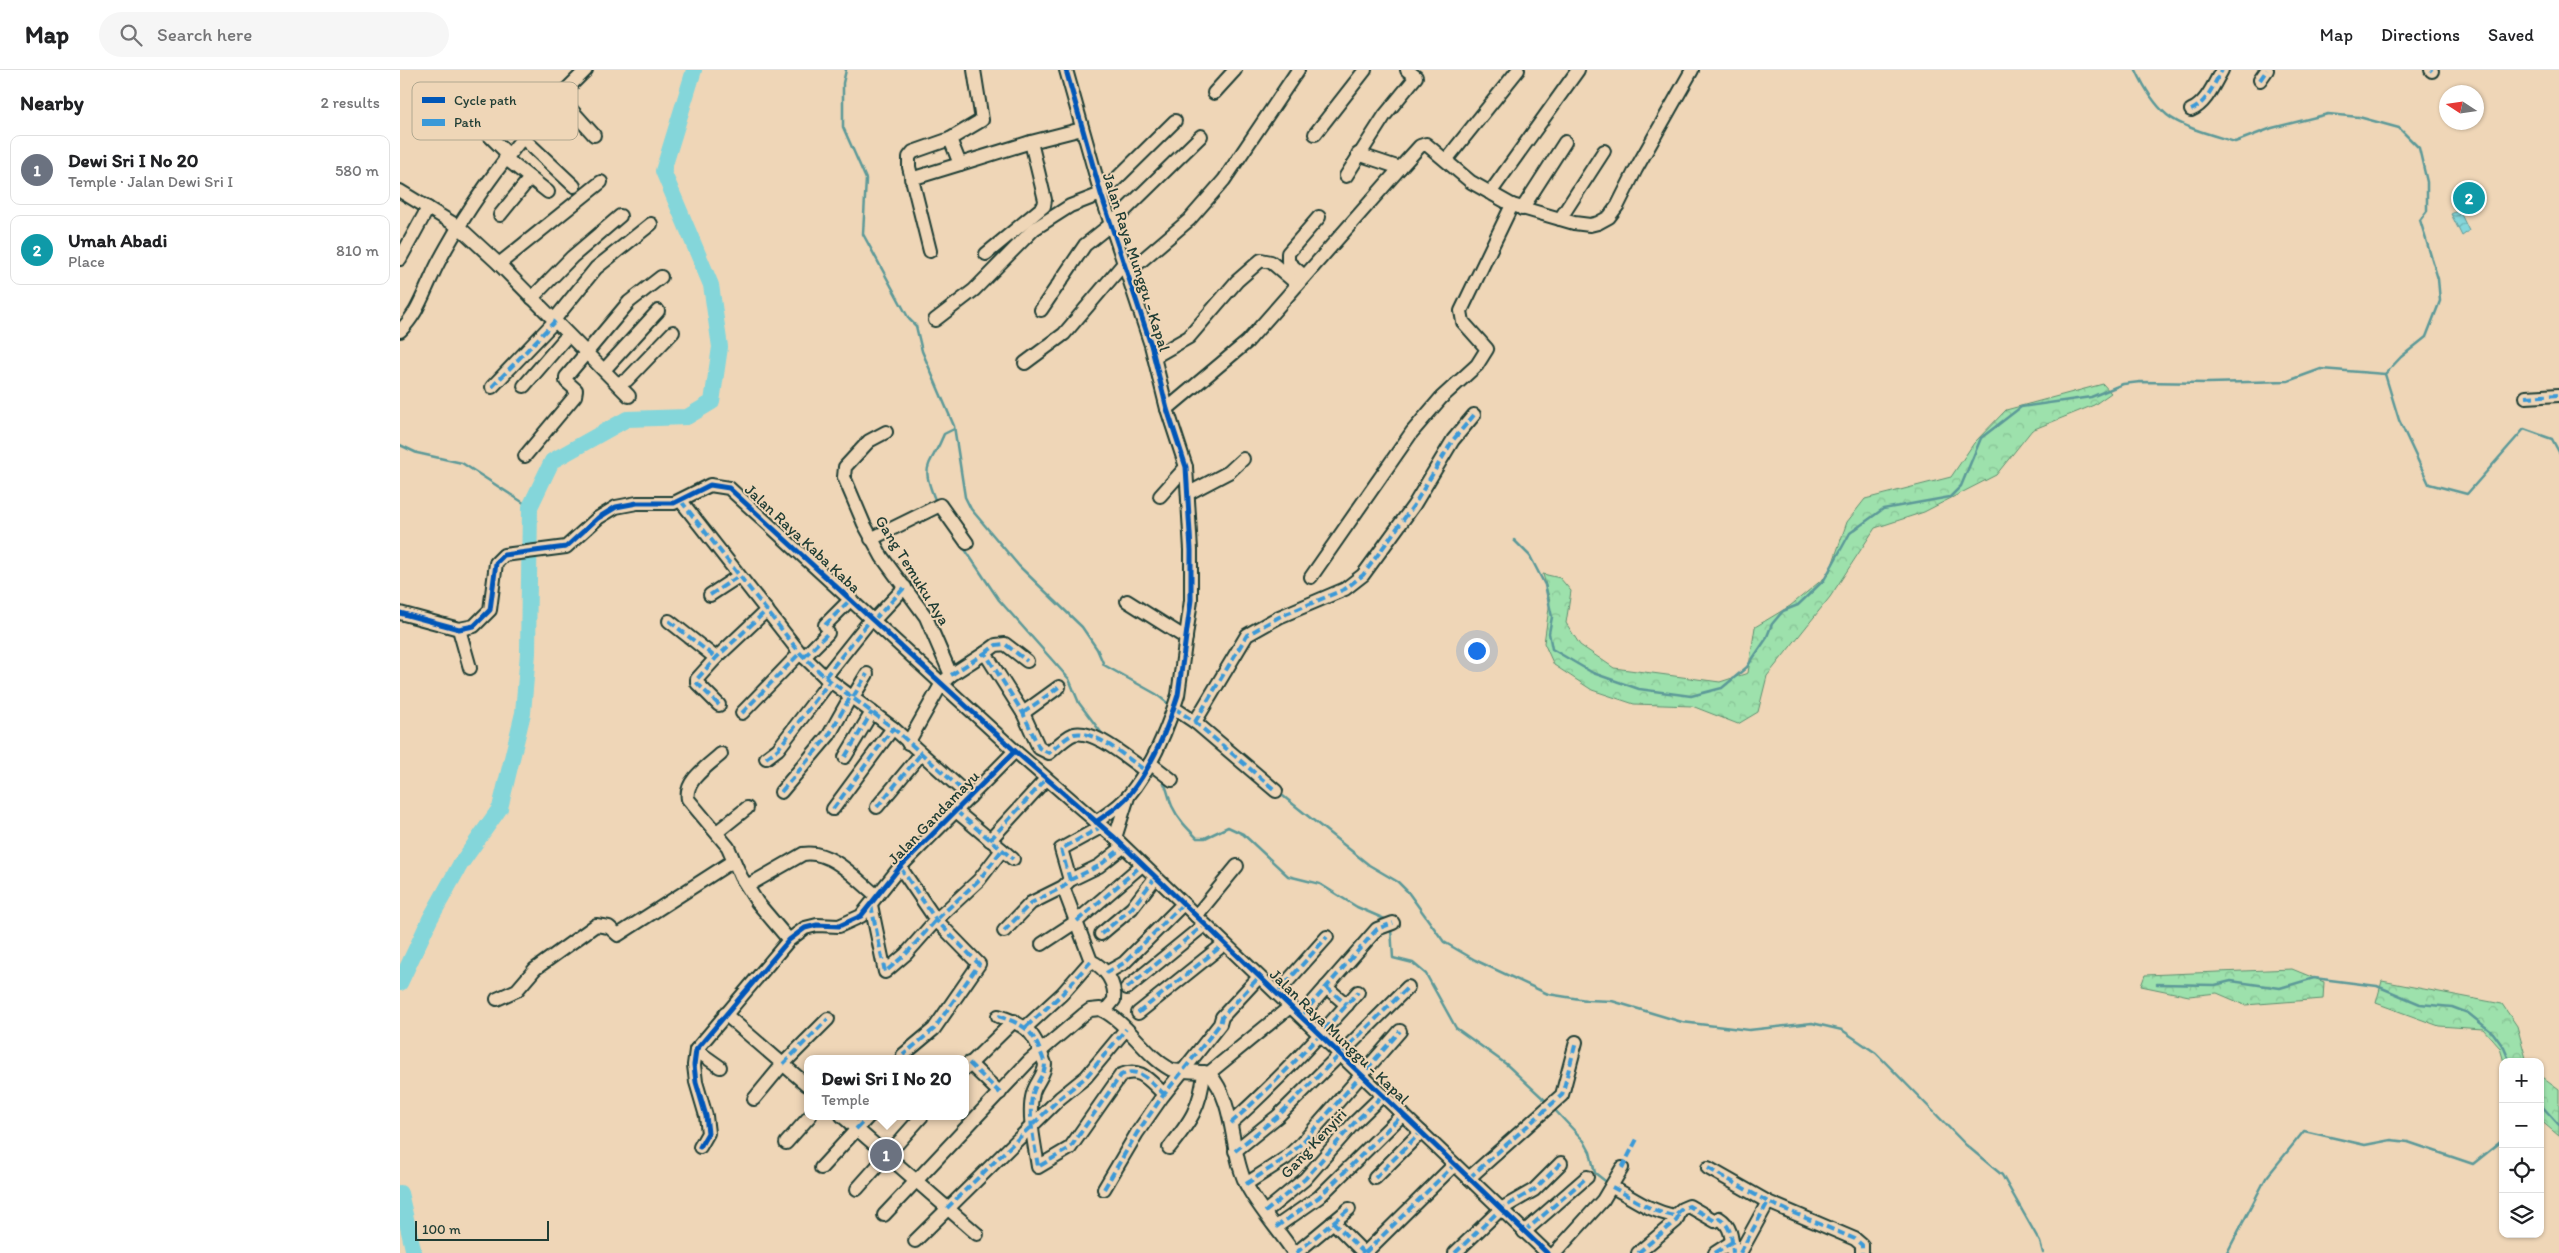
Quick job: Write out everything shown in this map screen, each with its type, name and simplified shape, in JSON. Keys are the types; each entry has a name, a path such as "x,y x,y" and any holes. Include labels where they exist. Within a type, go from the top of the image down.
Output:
{"street":[{"path":"574,82 586,70"},
{"path":"930,251 911,179 908,163 910,154 919,149 950,139 982,120 974,70"},
{"name":"Jalan Raya Munggu - Kapal","path":"1066,70 1110,225 1126,267 1154,356 1186,467 1189,493 1191,600 1177,706 1148,767 1128,797 1099,824 1061,849 1067,883"},
{"path":"1214,92 1235,70"},
{"path":"1025,363 1064,334 1126,267 1188,220 1224,180 1298,70"},
{"path":"1315,134 1365,70"},
{"path":"1446,160 1518,70"},
{"path":"1490,193 1578,70"},
{"path":"1168,409 1247,342 1422,145 1430,146 1471,182 1517,207 1590,225 1609,217 1618,205 1636,169 1692,70"},
{"path":"2191,110 2198,107 2204,100 2222,70"},
{"path":"1346,176 1358,154 1415,72"},
{"path":"578,117 594,135"},
{"path":"934,320 974,290 1034,229 1070,206 1101,194 1175,120"},
{"path":"911,179 1031,142 1082,129"},
{"path":"1041,310 1085,245 1110,225 1201,136"},
{"path":"950,139 960,164"},
{"path":"492,140 530,178 548,192"},
{"path":"400,331 418,309 433,273 459,227 507,156 521,140"},
{"path":"525,140 574,186"},
{"path":"986,254 1044,206 1045,200 1031,142"},
{"path":"1311,577 1412,432 1441,398 1478,364 1487,349 1463,322 1461,311 1517,207 1565,142"},
{"path":"1560,219 1604,152"},
{"path":"1358,154 1400,168"},
{"path":"500,215 530,178"},
{"path":"499,264 601,182"},
{"path":"400,191 459,227 605,369 629,396"},
{"path":"400,259 428,208"},
{"path":"532,298 572,257 620,216"},
{"path":"1301,280 1288,262 1288,253 1320,217"},
{"path":"492,387 555,321 596,268 651,224"},
{"path":"1154,356 1189,337 1236,281 1261,260 1271,262 1301,280"},
{"path":"525,456 575,396 576,390 566,379 586,351 634,297 661,277"},
{"path":"605,369 658,311"},
{"path":"618,383 627,380 673,332"},
{"path":"524,386 568,335"},
{"path":"2526,397 2559,395"},
{"path":"1195,722 1247,635 1279,617 1345,589 1363,575 1414,505 1453,440 1474,415"},
{"name":"Gang Temuku Aya","path":"886,432 869,441 843,471 853,500 872,539 926,618 946,679"},
{"path":"1189,493 1228,472 1243,459"},
{"path":"1160,496 1186,467"},
{"name":"Jalan Raya Kaba Kaba","path":"459,629 474,626 490,610 496,563 504,556 566,547 598,518 616,507 637,503 663,505 681,501 705,486 720,485 732,490 873,619 946,679 1015,751 1119,842"},
{"path":"681,501 738,576 802,655 828,679 893,728 920,755 970,797"},
{"path":"872,539 937,506 967,543"},
{"path":"710,595 738,576"},
{"path":"766,758 778,749 873,619 905,587"},
{"path":"742,713 827,629 851,599"},
{"path":"1127,601 1186,638"},
{"path":"719,705 697,681 716,658 767,610"},
{"path":"400,613 459,629 470,668"},
{"path":"669,621 716,658"},
{"path":"908,743 946,679 996,645 1005,644 1027,661"},
{"path":"985,653 1023,713 1040,748 1049,753 1073,734 1090,736 1099,739 1172,780"},
{"path":"780,792 829,735 867,674"},
{"path":"1023,713 1059,687"},
{"path":"1177,706 1276,792"},
{"path":"845,756 872,712"},
{"path":"833,810 893,728"},
{"path":"1026,760 1040,748"},
{"name":"Jalan Gandamayu","path":"696,1050 789,940 805,928 817,925 839,926 861,916 900,867 1015,751"},
{"path":"721,754 692,782 687,794 688,799 728,847 733,861 747,886 789,940"},
{"path":"877,807 920,755"},
{"path":"990,840 1046,779"},
{"name":"Jalan Raya Munggu - Kapal","path":"1128,797 1119,842 1363,1075 1524,1232 1541,1251"},
{"path":"717,832 747,808"},
{"path":"956,811 1013,859"},
{"path":"1004,931 1031,903 1099,866 1119,842"},
{"path":"747,886 803,854 812,852 836,862 874,900 884,972 906,954 936,920 974,884 1002,850"},
{"path":"497,999 517,990 535,969 596,925 609,927 618,936 733,861"},
{"path":"1042,944 1077,921 1142,865"},
{"path":"1127,988 1200,921 1237,866"},
{"path":"900,867 936,920 980,964 934,1028 903,1055"},
{"path":"1101,934 1132,908 1156,878"},
{"path":"1067,883 1077,921 1091,961 1108,971 1113,983 1114,1000 1105,1011"},
{"path":"1108,971 1124,963 1183,904"},
{"path":"1301,1016 1377,929 1393,923"},
{"path":"1277,993 1327,937"},
{"path":"1138,1013 1224,944"},
{"path":"1026,1027 1062,994 1091,961"},
{"path":"1104,1189 1137,1133 1164,1094 1220,1024 1222,1017 1259,977"},
{"path":"1326,987 1347,1005"},
{"path":"1235,1151 1278,1116 1408,987"},
{"path":"1231,1123 1267,1091 1321,1035 1358,992"},
{"path":"1169,1148 1194,1116 1206,1073 1291,1006"},
{"path":"884,1215 1040,1052 1090,1010 1100,1009 1126,1029 1143,1049 1172,1070 1206,1073 1219,1085 1231,1123 1235,1151 1246,1184 1295,1253 1349,1208"},
{"path":"725,1014 804,1083"},
{"path":"998,1016 1014,1021 1031,1032 1045,1069 1033,1093 1033,1125 1038,1168 1070,1148 1121,1075 1128,1072 1140,1073 1164,1094"},
{"path":"754,1099 783,1064 828,1019"},
{"path":"969,1064 1014,1021"},
{"path":"915,1241 1033,1125 1086,1077 1126,1029"},
{"path":"1246,1184 1292,1152 1363,1075 1400,1031"},
{"path":"1469,1178 1562,1095 1576,1042"},
{"path":"700,1146 708,1133 706,1116 696,1082 694,1065 696,1050 720,1067"},
{"path":"969,1068 1000,1093"},
{"name":"Gang Kenyiri","path":"1265,1212 1305,1179 1354,1123 1383,1095"},
{"path":"1276,1227 1319,1197 1402,1114"},
{"path":"786,1143 806,1120"},
{"path":"847,1120 977,1234"},
{"path":"821,1168 865,1120"},
{"path":"857,1189 918,1120"},
{"path":"1375,1178 1421,1132"},
{"path":"1455,1253 1501,1210 1534,1190 1561,1163"},
{"path":"1333,1222 1364,1253 1454,1165"},
{"path":"1555,1253 1578,1230 1612,1187 1622,1168"},
{"path":"1708,1168 1768,1202 1855,1239 1862,1245 1862,1253"},
{"path":"1524,1232 1587,1177"},
{"path":"1612,1187 1646,1207 1674,1216 1678,1214"},
{"path":"1740,1253 1768,1202"},
{"path":"1638,1253 1676,1221 1682,1208 1689,1206 1715,1221 1719,1218 1729,1229 1733,1247 1715,1253"}],"green space":[{"path":"2103,384 2111,393 2094,405 2032,430 1996,475 1924,512 1875,528 1830,597 1767,676 1758,712 1738,724 1692,706 1634,704 1592,690 1554,665 1544,643 1550,601 1543,574 1560,578 1571,591 1566,623 1580,645 1614,668 1720,682 1748,673 1755,627 1790,606 1829,574 1847,522 1865,499 1951,477 1974,443 2006,410"},
{"path":"2292,969 2324,982 2323,999 2245,1005 2217,993 2189,996 2141,986 2145,975"},
{"path":"2382,981 2502,1004 2517,1026 2526,1058 2503,1058 2500,1048 2483,1029 2439,1026 2376,1003"},
{"path":"2544,1078 2559,1089 2559,1136 2544,1123"}],"water":[{"path":"2459,210 2469,231 2462,236 2451,214"}],"waterway":[{"path":"400,983 430,919 460,865 500,808 523,713 528,653 530,507 552,461 627,419 687,417 712,402 720,347 711,285 663,171 694,70"},
{"path":"846,70 843,83 843,127 866,179 863,234 909,319 916,326 922,351 954,426 965,497 971,509 1019,566 1082,627 1097,649 1104,665 1156,694 1171,706"},
{"path":"2136,70 2149,94 2167,115 2191,128 2235,142 2272,128 2328,114 2359,117 2399,128 2419,148 2427,182 2427,211 2420,220 2438,279 2440,301 2426,337 2401,357 2385,374 2399,420 2429,484 2467,494 2524,429 2552,439 2559,452"},
{"path":"1514,540 1530,556 1545,585 1552,617 1549,633 1552,649 1593,673 1639,689 1691,696 1722,688 1747,667 1766,639 1772,624 1783,611 1798,605 1824,580 1850,533 1883,509 1950,497 1961,486 1981,438 2021,407 2091,397 2123,384 2140,382 2288,381 2321,369 2385,374"},
{"path":"936,502 928,479 928,466 944,434 954,429"},
{"path":"400,445 417,453 462,463 530,507"},
{"path":"962,545 999,600 1069,679 1079,703 1103,735"},
{"path":"1162,780 1166,786 1174,811 1197,838 1205,838 1228,827 1243,834 1288,876 1320,884 1357,907 1387,920"},
{"path":"1278,792 1369,865 1398,882 1408,892 1444,942 1475,960 1548,994 1586,1000 1612,1001 1682,1022 1749,1030 1812,1023 1842,1030 1876,1053 1966,1145 2002,1175 2040,1242 2043,1253"},
{"path":"1391,929 1393,958 1413,963 1426,974 1456,1028 1506,1064 1548,1103"},
{"path":"2157,984 2215,985 2231,981 2280,988 2314,978 2377,986 2420,1004 2452,1007 2468,1013 2493,1033 2504,1048 2508,1058"},
{"path":"1553,1108 1584,1141 1590,1152 1595,1173 1609,1184"},
{"path":"2544,1108 2559,1125"},
{"path":"2227,1253 2266,1178 2304,1131 2365,1145 2391,1140 2408,1142 2473,1164 2499,1143"},
{"path":"400,1193 414,1253"}],"marked path":[{"path":"2191,110 2205,98 2222,70"},
{"path":"2260,80 2267,70"},
{"path":"492,387 555,321"},
{"path":"2526,397 2559,395"},
{"path":"1195,722 1247,635 1279,617 1345,589 1363,575 1414,505 1453,440 1474,415"},
{"path":"681,501 800,653 825,677 893,728 970,797"},
{"path":"710,595 739,576"},
{"path":"874,620 905,587"},
{"path":"825,625 851,599"},
{"path":"719,705 697,683 697,679 716,658 767,610"},
{"path":"825,677 872,618"},
{"path":"669,621 716,658"},
{"path":"804,657 828,633"},
{"path":"985,653 996,645 1005,644 1027,661"},
{"path":"742,713 800,653"},
{"path":"951,675 985,653 1023,713 1039,748 1049,753 1071,735 1082,734 1092,736 1121,753 1146,771"},
{"path":"853,697 867,674"},
{"path":"766,758 778,749 830,681"},
{"path":"1023,713 1059,687"},
{"path":"781,792 829,735 851,696"},
{"path":"1174,708 1195,722 1276,791"},
{"path":"845,757 872,712"},
{"path":"833,809 893,728"},
{"path":"877,807 920,755"},
{"path":"990,840 1046,779"},
{"path":"956,811 1013,859"},
{"path":"1070,880 1061,849 1101,827"},
{"path":"1004,931 1031,903 1063,887 1070,880 1099,866 1123,847"},
{"path":"871,905 885,972 906,954 936,920 979,880 1002,850"},
{"path":"1077,921 1142,865"},
{"path":"900,867 936,920 979,964 934,1029 903,1055"},
{"path":"1101,934 1132,908 1155,878"},
{"path":"1106,973 1124,963 1183,904"},
{"path":"1301,1016 1377,929 1393,923"},
{"path":"1127,988 1204,925"},
{"path":"1277,993 1327,937"},
{"path":"1138,1013 1224,944"},
{"path":"1026,1027 1062,994 1091,961"},
{"path":"1104,1189 1137,1133 1162,1097 1220,1024 1222,1017 1259,977"},
{"path":"1326,987 1347,1005"},
{"path":"1235,1151 1278,1116 1408,987"},
{"path":"1231,1123 1297,1059 1358,992"},
{"path":"998,1016 1017,1023 1029,1032 1038,1045 1045,1064 1044,1072 1034,1089 1031,1102 1032,1130 1038,1167 1070,1148 1121,1075 1134,1072 1140,1074 1150,1080 1164,1094"},
{"path":"783,1064 828,1019"},
{"path":"947,1208 1060,1098 1086,1077 1126,1029"},
{"path":"1246,1184 1286,1158 1301,1144 1400,1031"},
{"path":"1469,1178 1562,1095 1576,1042"},
{"path":"969,1063 1000,1093"},
{"path":"1265,1212 1305,1179 1354,1123 1383,1095"},
{"path":"1276,1227 1319,1197 1403,1114"},
{"path":"856,1129 865,1120"},
{"path":"1375,1178 1421,1132"},
{"path":"1622,1168 1638,1137"},
{"path":"1455,1253 1501,1209 1534,1190 1561,1163"},
{"path":"1365,1253 1454,1165"},
{"path":"1708,1168 1768,1202 1855,1239 1862,1245 1862,1253"},
{"path":"1524,1232 1587,1177"},
{"path":"1612,1187 1665,1214 1674,1216 1689,1206 1715,1221 1719,1218 1729,1229 1733,1253"},
{"path":"1740,1253 1768,1202"},
{"path":"1296,1253 1349,1209"},
{"path":"1638,1253 1676,1221 1679,1214"},
{"path":"1333,1222 1364,1253"},
{"path":"1715,1253 1732,1242"}],"cycle path":[{"path":"1066,70 1101,194 1151,345 1167,409 1186,467 1191,550 1191,600 1178,695 1174,708 1158,748 1137,784 1122,803 1096,822"},
{"path":"400,613 459,629 474,626 490,610 496,563 504,555 566,547 598,518 616,507 637,503 674,503 710,485 729,488 1015,751 1115,838 1547,1253"},
{"path":"700,1147 708,1133 706,1116 696,1082 694,1065 696,1050 789,940 805,928 817,925 839,926 861,916 900,867 1015,751"}],"place":[{"name":"Umah Abadi","path":"2469,198"},
{"name":"Dewi Sri I No 20","path":"886,1155"}]}
